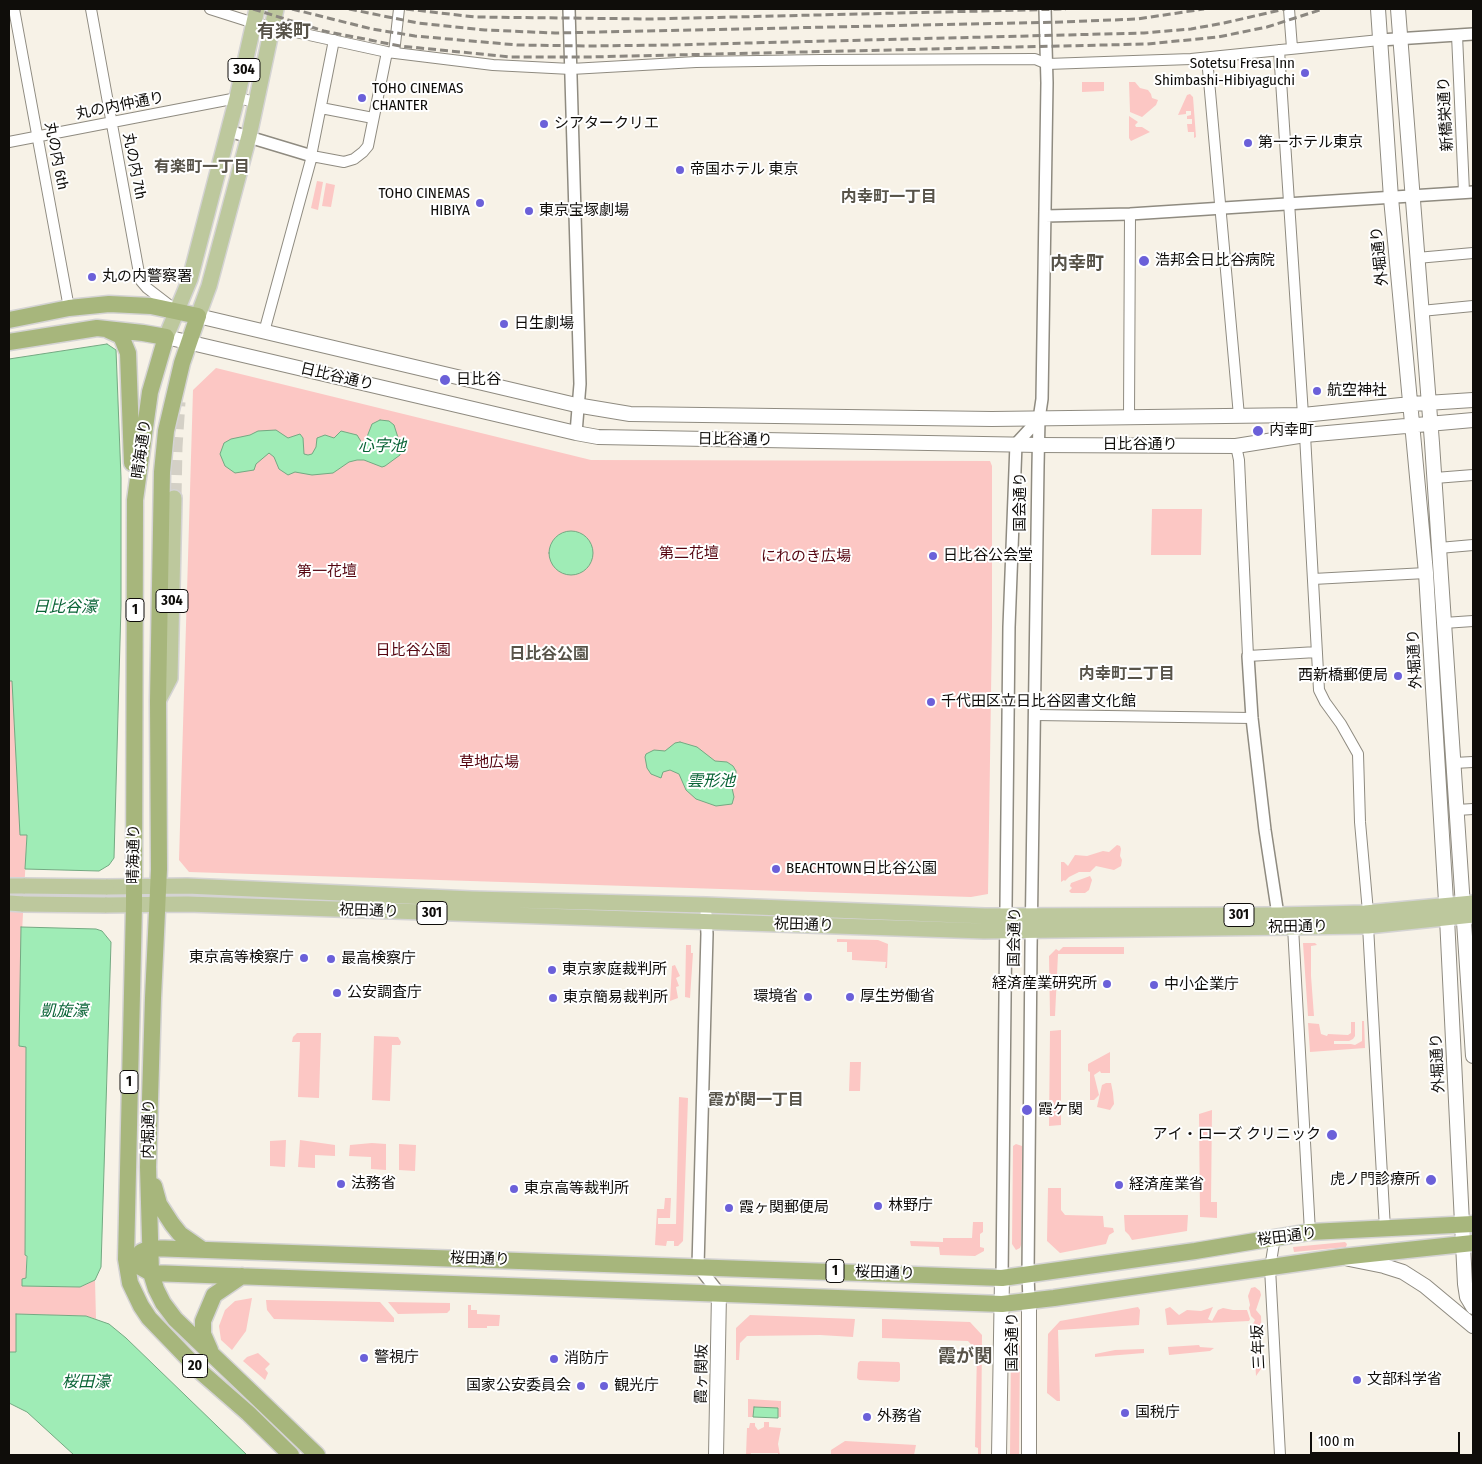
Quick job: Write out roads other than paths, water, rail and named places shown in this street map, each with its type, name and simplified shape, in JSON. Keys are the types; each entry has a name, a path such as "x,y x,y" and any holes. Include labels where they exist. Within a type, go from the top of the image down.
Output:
{"highway":[{"name":"日比谷通り","path":"9,320 70,308 109,304 151,306 198,316"},
{"name":"晴海通り","path":"158,886 158,701 162,472 166,431 182,363 198,316"},
{"name":"日比谷通り","path":"9,342 76,330 103,328 143,332 166,337"},
{"name":"1","path":"103,328 121,336 128,353 135,500"},
{"name":"晴海通り","path":"134,905 135,500 150,392 166,337"},
{"name":"内堀通り","path":"158,886 148,1167 151,1273 156,1289 169,1311 317,1455"},
{"name":"内堀通り","path":"134,905 126,1259 130,1283 140,1306 148,1318 201,1372 248,1412 291,1455"},
{"name":"1","path":"148,1167 159,1204 172,1224 180,1234 203,1250"},
{"name":"桜田通り","path":"203,1250 1002,1278 1195,1251 1310,1232 1468,1225"},
{"name":"桜田通り","path":"242,1276 1002,1304 1341,1257 1469,1243"},
{"name":"1","path":"126,1259 150,1248 203,1250"},
{"path":"336,1279 337,1254"},
{"path":"461,1284 462,1258"},
{"name":"1","path":"126,1259 151,1273 242,1276"},
{"path":"508,1285 509,1260"},
{"path":"626,1264 626,1290"},
{"path":"787,1270 787,1295"},
{"path":"868,1273 868,1298"},
{"name":"20","path":"212,1354 203,1334 203,1321 214,1294 242,1276"}],"main road":[{"name":"晴海通り","path":"198,316 209,286 249,136 276,9"},
{"name":"外堀通り","path":"1378,9 1391,198 1426,573 1446,912 1469,1243 1465,1284 1473,1307"},
{"name":"外堀通り","path":"1398,9 1431,424 1457,810 1468,909 1473,1056"},
{"name":"晴海通り","path":"166,337 190,279 229,130 256,16"},
{"name":"日比谷通り","path":"198,316 579,406 630,414 1039,419 1129,416 1302,415 1473,400"},
{"name":"日比谷通り","path":"166,337 576,434 598,436 766,441 1236,446 1305,435 1473,420"},
{"name":"304","path":"158,701 170,678 174,498"},
{"name":"301","path":"9,886 158,886"},
{"name":"祝田通り","path":"158,886 267,889 472,899 706,905 1006,924"},
{"name":"301","path":"16,903 134,905"},
{"name":"祝田通り","path":"134,905 158,904 707,922 1006,924 1368,919 1468,909"},
{"path":"1341,1257 1403,1272 1426,1286 1473,1326"},
{"name":"国会通り","path":"999,1455 1002,1278"},
{"name":"霞ヶ関坂","path":"716,1455 719,1293"},
{"name":"国会通り","path":"1029,1455 1030,1301"}],"street":[{"name":"丸の内 6th","path":"14,9 70,308"},
{"name":"丸の内 7th","path":"91,9 141,281 154,294 178,311"},
{"path":"210,9 256,16 273,26 390,53 493,65 571,68 696,62 821,60 1036,59 1047,64 1207,58 1380,40 1473,34"},
{"path":"229,130 336,162 354,159 368,146 399,9"},
{"path":"569,9 580,384 576,434"},
{"name":"国会通り","path":"1030,1301 1028,1275 1031,923 1038,445 1042,399 1045,216 1047,64 1045,9"},
{"path":"1289,9 1292,48"},
{"name":"新橋栄通り","path":"1457,35 1469,192"},
{"path":"264,332 312,156 334,40"},
{"path":"1278,50 1302,415"},
{"path":"1207,58 1239,416"},
{"name":"丸の内仲通り","path":"9,142 237,98"},
{"path":"237,98 256,102"},
{"path":"321,108 373,118"},
{"path":"1045,216 1130,214 1469,192"},
{"path":"1129,416 1130,214"},
{"path":"1417,258 1473,254"},
{"path":"1422,310 1473,306"},
{"path":"1016,444 1039,419"},
{"path":"1305,435 1319,690 1358,754 1360,822 1368,919 1385,1229"},
{"name":"国会通り","path":"1002,1278 1009,627 1016,444"},
{"path":"1236,446 1239,460 1252,718 1265,830 1285,921 1310,1232"},
{"path":"1434,478 1473,475"},
{"path":"1439,548 1473,545"},
{"path":"1313,579 1426,573"},
{"path":"1444,623 1473,620"},
{"path":"1248,656 1317,652"},
{"path":"1035,715 1252,718"},
{"path":"1454,763 1473,762"},
{"path":"1457,810 1473,809"},
{"path":"706,905 698,1266 719,1293"},
{"name":"三年坂","path":"1275,1237 1270,1268 1280,1455"}],"water":[{"name":"日比谷濠","path":"107,344 116,350 121,478 121,606 114,858 109,865 99,871 25,869 27,835 20,835 12,681 9,681 9,359"},
{"name":"心字池","path":"380,420 389,421 394,425 401,447 400,455 382,467 364,460 357,460 349,462 333,473 312,475 295,472 288,475 279,469 274,457 269,453 256,464 254,470 235,473 225,466 220,454 224,443 231,439 250,435 258,431 276,430 288,438 300,434 303,438 304,454 308,455 312,454 316,447 317,438 325,435 334,438 341,431 357,435 362,443 365,442 372,424"},
{"path":"571,531 583,535 589,541 593,553 589,565 583,571 571,575 559,571 553,565 549,553 553,541 559,535"},
{"name":"雲形池","path":"680,742 697,747 715,761 727,762 733,766 736,771 736,777 732,788 734,797 732,804 716,806 696,799 686,790 679,774 670,770 663,772 661,778 651,774 647,768 646,754 654,750 665,751 675,743"},
{"name":"凱旋濠","path":"21,927 96,929 102,931 111,942 101,1267 95,1280 80,1287 22,1286 22,1279 26,1278 27,1256 25,1255 26,1047 19,1046"},
{"name":"桜田濠","path":"16,1314 86,1316 109,1324 126,1338 247,1455 74,1455 27,1412 9,1403 9,1352 16,1352"},
{"path":"754,1407 778,1408 778,1418 753,1417"}],"tunnel":[{"path":"174,498 178,402"}],"railway":[{"path":"253,9 324,31 400,46 511,57 588,57 1147,44 1218,37 1267,27 1323,9"},
{"path":"292,9 372,29 415,36 517,45 587,46 1144,33 1191,29 1285,9"},
{"path":"349,9 418,23 485,30 555,33 1062,22 1137,19 1204,9"},
{"path":"406,9 475,17 651,19 1066,9"}],"place":[{"name":"Sotetsu Fresa Inn Shimbashi-Hibiyaguchi","path":"1305,73"},
{"name":"TOHO CINEMAS CHANTER","path":"362,98"},
{"name":"シアタークリエ","path":"544,124"},
{"name":"第一ホテル東京","path":"1248,143"},
{"name":"帝国ホテル 東京","path":"680,170"},
{"name":"TOHO CINEMAS HIBIYA","path":"480,203"},
{"name":"東京宝塚劇場","path":"529,211"},
{"name":"浩邦会日比谷病院","path":"1144,261"},
{"name":"丸の内警察署","path":"92,277"},
{"name":"日生劇場","path":"504,324"},
{"name":"日比谷","path":"445,380"},
{"name":"航空神社","path":"1317,391"},
{"name":"内幸町","path":"1258,431"},
{"name":"日比谷公会堂","path":"933,556"},
{"name":"西新橋郵便局","path":"1398,676"},
{"name":"千代田区立日比谷図書文化館","path":"931,702"},
{"name":"BEACHTOWN日比谷公園","path":"776,869"},
{"name":"東京高等検察庁","path":"304,958"},
{"name":"最高検察庁","path":"331,959"},
{"name":"東京家庭裁判所","path":"552,970"},
{"name":"経済産業研究所","path":"1107,984"},
{"name":"中小企業庁","path":"1154,985"},
{"name":"公安調査庁","path":"337,993"},
{"name":"環境省","path":"808,997"},
{"name":"厚生労働省","path":"850,997"},
{"name":"東京簡易裁判所","path":"553,998"},
{"name":"霞ケ関","path":"1027,1110"},
{"name":"アイ・ローズ クリニック","path":"1332,1135"},
{"name":"虎ノ門診療所","path":"1431,1180"},
{"name":"法務省","path":"341,1184"},
{"name":"経済産業省","path":"1119,1185"},
{"name":"東京高等裁判所","path":"514,1189"},
{"name":"林野庁","path":"878,1206"},
{"name":"霞ヶ関郵便局","path":"729,1208"},
{"name":"警視庁","path":"364,1358"},
{"name":"消防庁","path":"554,1359"},
{"name":"文部科学省","path":"1357,1380"},
{"name":"国家公安委員会","path":"581,1386"},
{"name":"観光庁","path":"604,1386"},
{"name":"国税庁","path":"1125,1413"},
{"name":"外務省","path":"867,1417"}],"district":[{"name":"有楽町","path":"284,32"},
{"name":"有楽町一丁目","path":"202,168"},
{"name":"内幸町一丁目","path":"889,198"},
{"name":"内幸町","path":"1077,264"},
{"name":"日比谷公園","path":"549,655"},
{"name":"内幸町二丁目","path":"1127,675"},
{"name":"霞が関一丁目","path":"756,1101"},
{"name":"霞が関","path":"965,1357"}],"park label":[{"name":"第二花壇","path":"689,554"},
{"name":"にれのき広場","path":"806,557"},
{"name":"第一花壇","path":"327,572"},
{"name":"草地広場","path":"489,763"}]}
